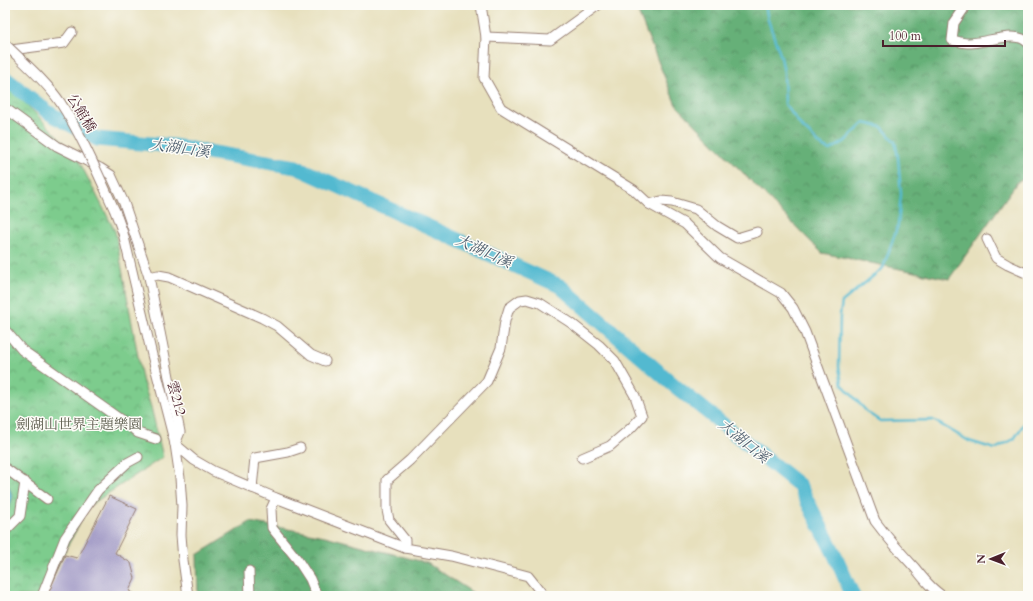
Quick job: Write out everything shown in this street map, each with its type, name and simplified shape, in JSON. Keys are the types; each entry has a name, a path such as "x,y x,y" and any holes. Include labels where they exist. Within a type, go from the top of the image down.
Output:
{"street":[{"path":"480,5 486,37 484,78 501,108 634,190 649,204 685,224 720,258 781,293 793,308 805,332 875,521 887,538 938,593 944,596"},
{"path":"486,37 550,40 598,5"},
{"path":"964,5 963,10 954,23 952,40 967,43 1016,36 1028,43"},
{"path":"8,47 64,43 72,32"},
{"name":"公館橋","path":"8,47 47,86 59,101 81,136 115,211"},
{"path":"5,108 57,146 111,175 124,203 149,277 180,432 175,444 194,460 213,471 276,498 405,548 451,556 528,576 544,596"},
{"path":"649,204 661,201 672,202 696,209 717,226 737,238 757,232"},
{"name":"雲212","path":"115,211 123,232 175,444 180,478 182,506 181,536 188,596"},
{"path":"987,239 996,258 1028,274"},
{"path":"149,277 169,277 262,318 276,326 312,355 326,361"},
{"path":"405,548 405,540 389,520 387,510 387,480 410,460 487,381 501,348 505,321 509,308 520,300 527,298 540,303 571,323 599,345 615,361 636,396 642,416 631,428 610,446 582,458"},
{"path":"5,332 22,350 138,433 156,439"},
{"path":"252,488 255,458 288,452 300,448"},
{"path":"42,596 65,538 98,490 127,463 138,457"},
{"path":"5,468 47,499"},
{"path":"5,531 20,516 25,482"},
{"path":"276,498 271,509 272,528 297,559 310,579 317,596"},
{"path":"249,571 250,596"}],"green space":[{"path":"635,5 1028,5 1028,179 1018,181 949,279 822,253 676,105"},
{"name":"劍湖山世界主題樂園","path":"5,82 76,155 115,231 142,379 151,407 163,457 89,506 59,562 45,596 5,596"},
{"path":"250,522 325,536 427,563 478,596 198,596 197,555"}],"water":[{"path":"5,480 10,488 12,500 5,512"}],"building":[{"path":"109,496 137,509 115,553 131,563 135,578 129,591 140,596 47,596 65,555 77,558"}],"waterway":[{"path":"765,5 768,20 781,57 784,72 785,104 801,126 823,147 830,150 844,142 864,123 882,127 895,142 898,157 901,194 898,225 883,268 842,302 840,315 839,367 842,384 868,413 880,421 933,420 969,441 995,449 1014,439 1025,422 1028,421"},
{"name":"大湖口溪","path":"5,78 49,113 97,139 173,146 296,167 560,286 676,387 799,485 834,553 853,596"}]}
